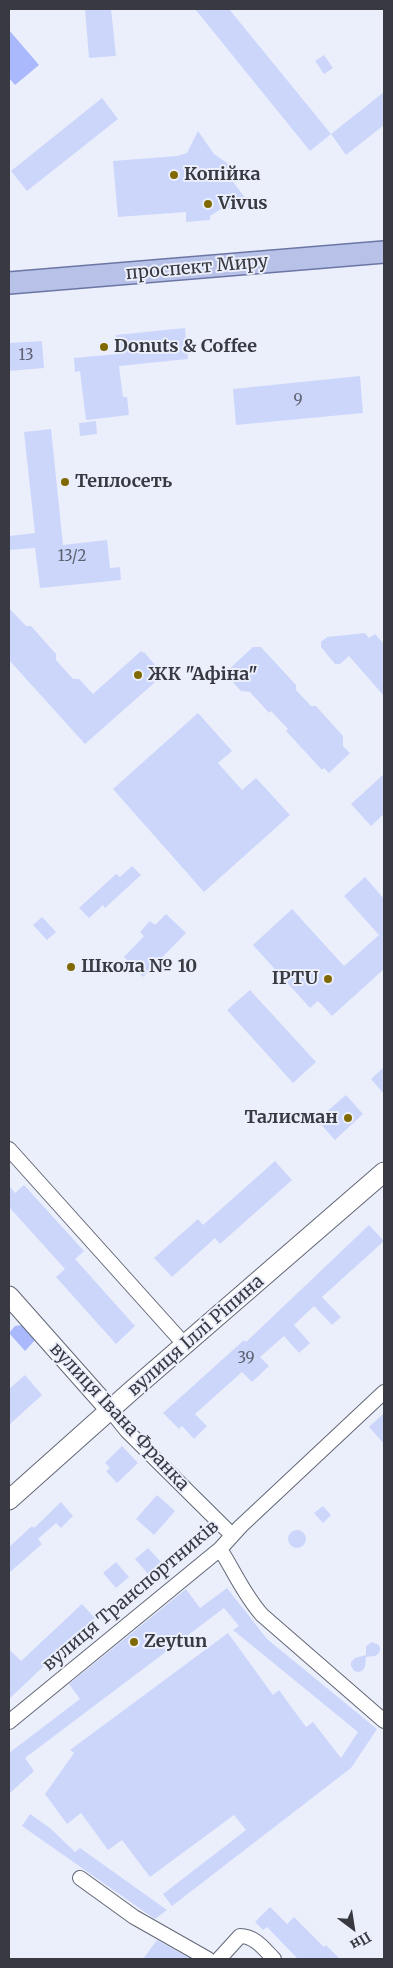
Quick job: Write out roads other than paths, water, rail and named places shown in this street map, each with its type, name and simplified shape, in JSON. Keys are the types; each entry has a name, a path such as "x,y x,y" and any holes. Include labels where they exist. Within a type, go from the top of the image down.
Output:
{"main road":[{"name":"проспект Миру","path":"9,283 384,252"},
{"name":"вулиця Іллі Ріпина","path":"9,1500 384,1172"},
{"name":"вулиця Івана Франка","path":"9,1296 110,1410"}],"street":[{"path":"9,1150 185,1345"},
{"name":"вулиця Транспортників","path":"9,1722 220,1549 232,1535 384,1392"},
{"name":"вулиця Івана Франка","path":"110,1410 127,1431 232,1535"},
{"path":"220,1549 251,1602 262,1615 384,1721"},
{"path":"80,1878 134,1917 208,1959"},
{"path":"219,1959 240,1936 252,1938 274,1959"}],"place":[{"name":"Копійка","path":"174,175"},
{"name":"Vivus","path":"208,204"},
{"name":"Donuts & Coffee","path":"104,347"},
{"name":"Теплосеть","path":"65,482"},
{"name":"ЖК \"Афіна\"","path":"138,675"},
{"name":"Школа № 10","path":"71,967"},
{"name":"IPTU","path":"328,979"},
{"name":"Талисман","path":"348,1118"},
{"name":"Zeytun","path":"134,1642"}]}
